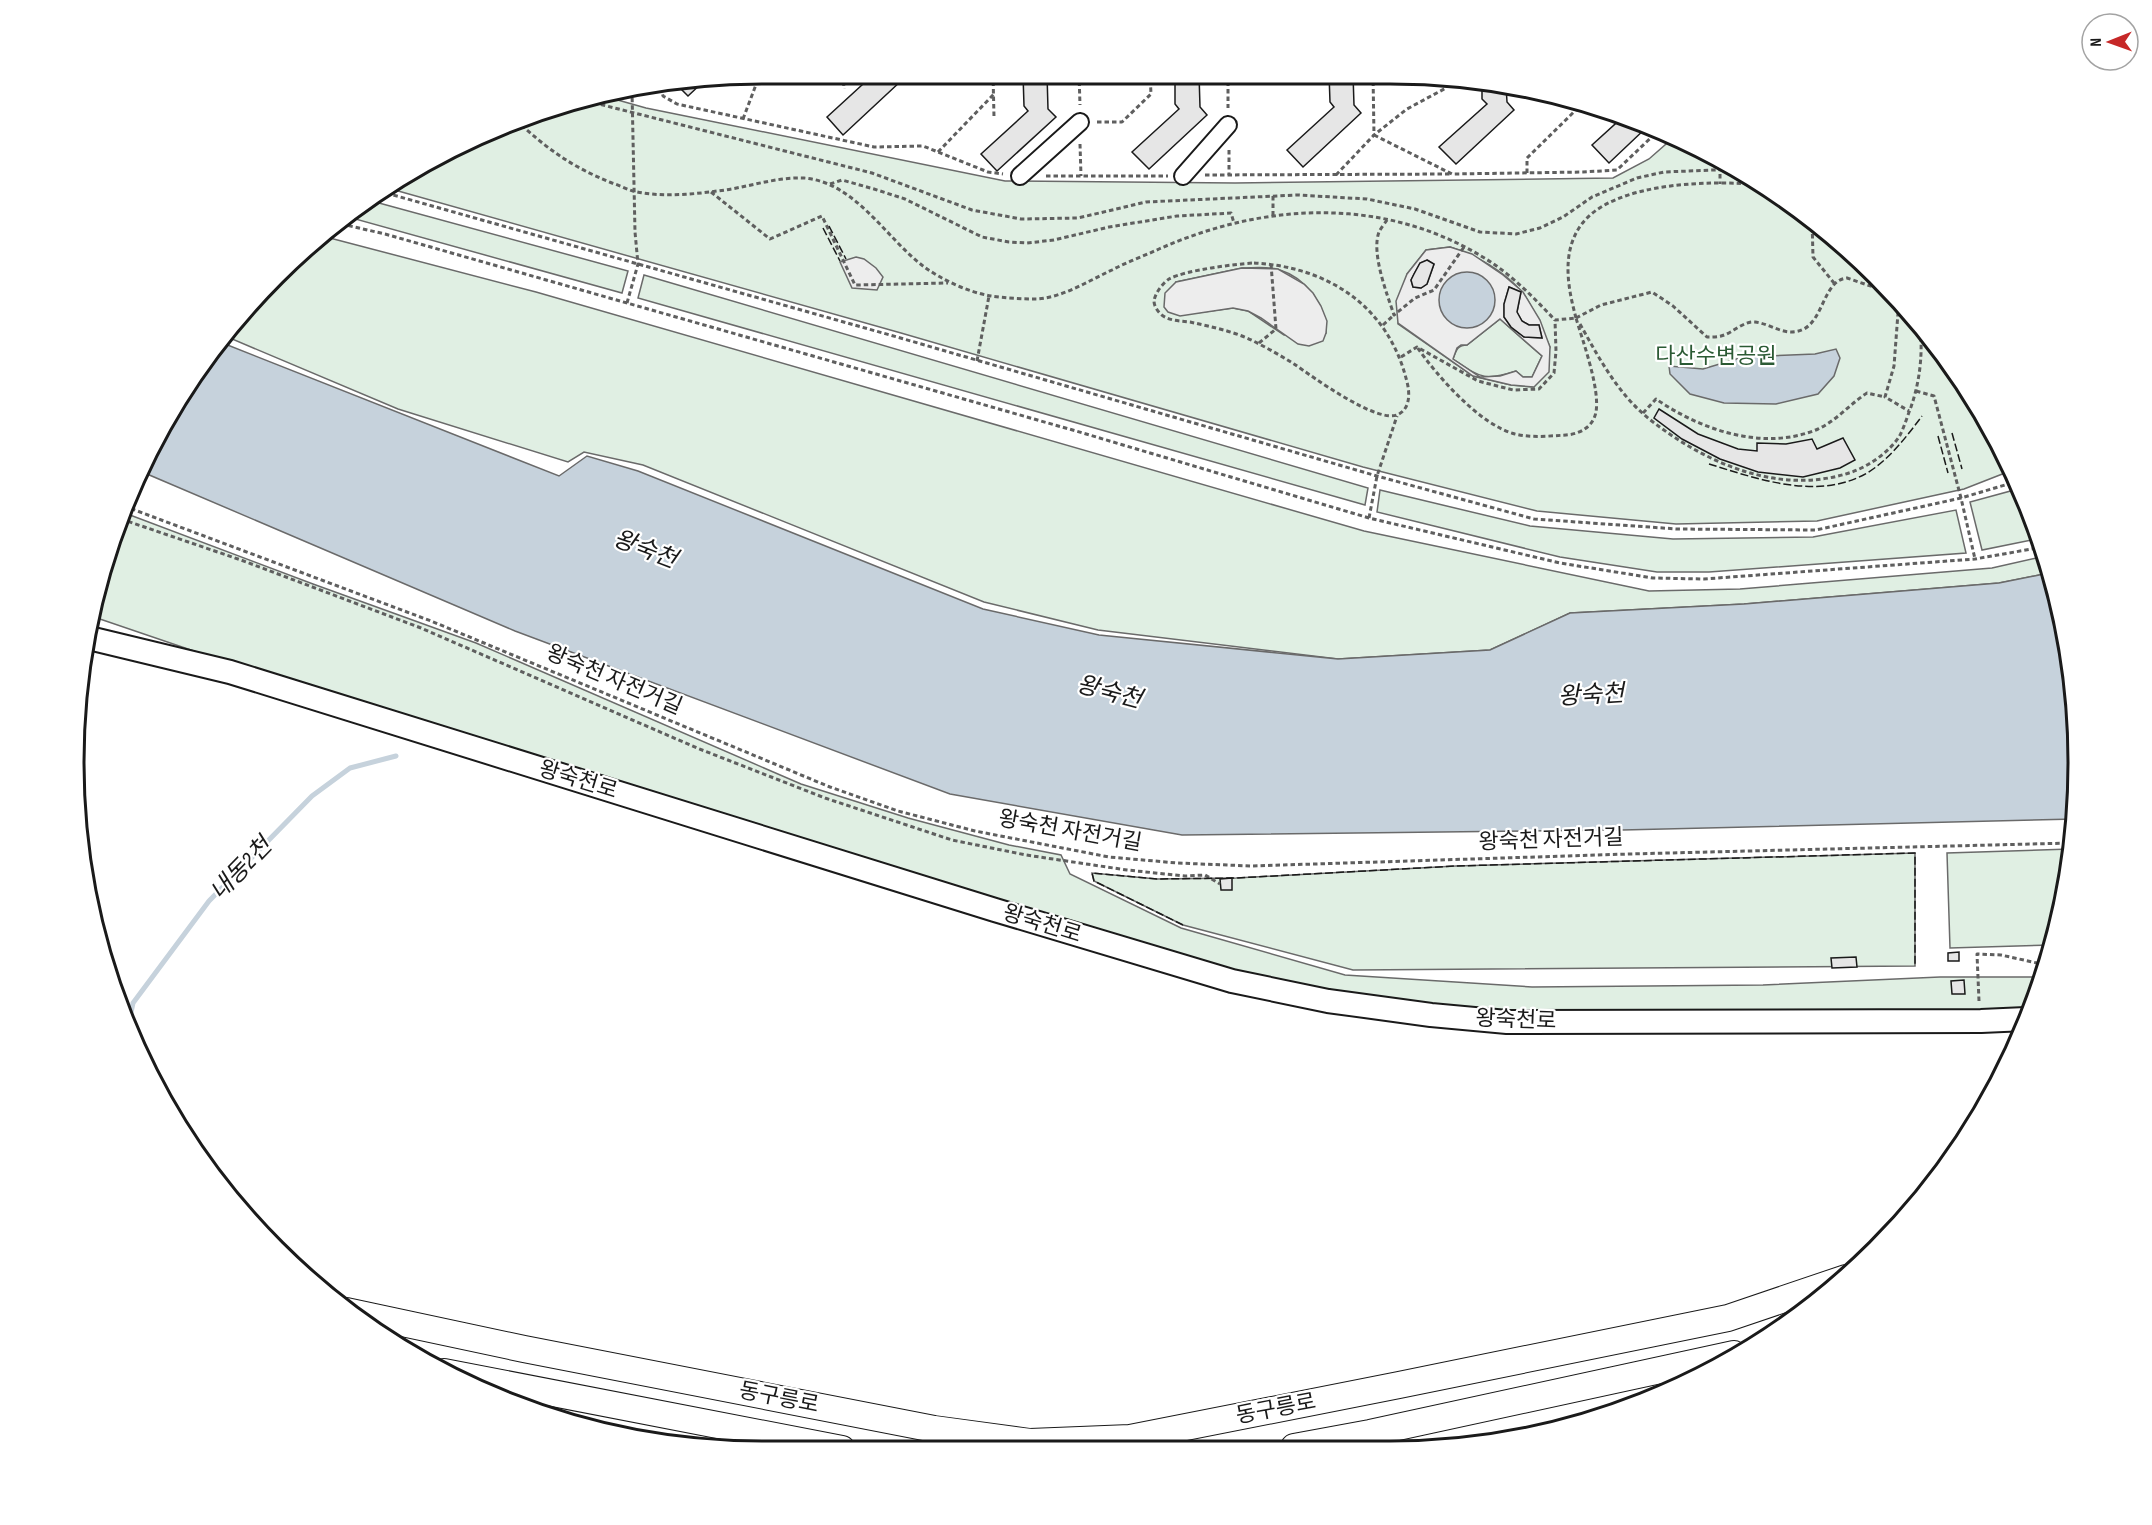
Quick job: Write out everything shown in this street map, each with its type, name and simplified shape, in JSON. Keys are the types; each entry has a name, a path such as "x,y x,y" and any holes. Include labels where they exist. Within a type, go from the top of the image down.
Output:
{"main road":[{"name":"동구릉로","path":"1055,1441 1130,1438 1399,1385 1728,1318 1820,1287"},
{"name":"동구릉로","path":"371,1316 524,1349 934,1429 1023,1441"},
{"name":"동구릉로","path":"1327,1441 1713,1359"},
{"name":"동구릉로","path":"480,1379 801,1441"}],"street":[{"path":"1020,176 1080,122"},
{"path":"1183,176 1228,125"},
{"name":"왕숙천로","path":"95,640 230,672 995,910 1232,981 1328,1001 1431,1015 1507,1022 2017,1019"}],"path":[{"path":"743,119 756,84"},
{"path":"844,84 844,89"},
{"path":"994,84 994,117"},
{"path":"1079,84 1081,176"},
{"path":"1080,122 1122,122 1150,94 1150,84"},
{"path":"1373,84 1374,135"},
{"path":"1336,175 1374,135 1407,109 1446,86"},
{"path":"662,92 663,96 678,104 874,147 924,146 988,172 1020,176 1452,174 1617,170 1652,137"},
{"path":"938,152 994,94"},
{"path":"627,303 638,264 633,191 632,97"},
{"path":"599,104 872,174 972,210 1021,219 1078,218 1146,202 1298,195 1367,199 1415,209 1479,232 1516,234 1540,228 1563,217 1592,196 1637,178 1664,172 1720,170"},
{"path":"1527,173 1527,158 1576,110"},
{"path":"524,128 545,147 573,165 633,191 687,195 739,188 777,178 808,178 829,184 838,188 872,216 922,265 950,282 989,296 1038,299 1069,291 1180,239 1234,222 1327,212 1409,223 1464,247 1487,260 1508,276 1555,320 1554,373 1539,389 1513,390 1478,381 1417,347"},
{"path":"1374,135 1452,174"},
{"path":"1720,170 1720,184"},
{"path":"829,184 842,180 874,189 905,199 982,237 1009,242 1054,240 1140,221 1204,213 1232,213 1234,222"},
{"path":"1417,347 1426,361 1462,399 1499,428 1515,434 1530,436 1578,434 1593,421 1596,411 1591,370 1576,318 1567,270 1568,257 1581,225 1594,212 1616,200 1644,190 1668,186 1745,185"},
{"path":"711,192 770,239 822,216 855,285 950,282"},
{"path":"393,194 1534,519 1677,529 1816,530 1961,498 2008,484"},
{"path":"1273,196 1273,216"},
{"path":"1387,219 1379,231 1377,242 1380,263 1394,315"},
{"path":"347,225 386,234 1087,434 1369,518 1560,563 1653,578 1704,579 1975,559 2034,550"},
{"path":"1812,232 1813,257 1834,283"},
{"path":"1383,325 1415,298 1434,290 1464,247"},
{"path":"1369,518 1382,459 1398,415 1407,405 1409,395 1401,357 1383,325 1347,292 1297,268 1271,264 1237,264 1170,279 1160,287 1154,301 1160,314 1167,318 1216,328 1258,343 1335,392 1374,412 1391,416 1398,415"},
{"path":"1258,343 1276,329 1271,264"},
{"path":"1555,320 1576,318 1601,304 1652,292 1673,306 1707,337 1722,336 1746,323 1755,322 1792,332 1805,328 1814,319 1834,283 1841,279 1848,278 1872,287"},
{"path":"977,361 989,296"},
{"path":"1885,398 1894,366 1898,313"},
{"path":"1576,318 1605,371 1625,396 1643,413 1682,441 1720,462 1758,476 1806,482 1822,480 1860,469 1873,461 1898,438 1916,392 1921,361 1920,340"},
{"path":"1401,357 1417,347"},
{"path":"1916,392 1934,396 1975,559"},
{"path":"1643,413 1656,399 1690,421 1718,430 1754,437 1778,437 1818,429 1836,418 1866,393 1885,398 1909,411"},
{"name":"왕숙천 자전거길","path":"133,510 421,617 830,787 898,811 975,831 1109,857 1251,866 2063,843"},
{"path":"129,522 241,560 421,628 697,748 835,802 952,840 1026,855 1127,870 1185,876 1205,875 1221,884"},
{"path":"1978,982 1977,954 2001,955 2037,963"}],"green space":[{"name":"다산수변공원","path":"617,100 646,108 1005,181 1235,183 1613,178 1649,159 1667,144 1729,175 1766,198 1837,252 1869,283 1928,349 1977,423 2003,474 1964,489 1817,521 1676,524 1537,511 1363,467 398,191 462,154 503,136 544,120","holes":["1450,247 1470,254 1515,284 1530,303 1550,347 1534,387 1511,385 1473,376 1398,324 1407,274 1426,250","1242,268 1266,268 1289,274 1306,286 1319,303 1326,333 1284,335 1248,311 1233,308 1196,313 1176,282"]},
{"path":"379,203 628,271 622,293 356,219"},
{"path":"331,238 536,292 1364,531 1649,591 1740,589 1992,568 2036,558 2041,575 1999,583 1744,604 1570,613 1490,650 1338,659 1098,630 984,602 643,465 584,452 568,462 398,409 232,339 283,283"},
{"path":"644,275 1368,488 1365,505 638,298"},
{"path":"1500,319 1542,356 1532,377 1523,377 1516,371 1496,376 1482,376 1453,359 1459,347 1467,345"},
{"path":"1380,490 1530,526 1673,539 1813,537 1956,510 1966,553 1709,572 1657,572 1560,557 1377,512"},
{"path":"2011,491 2030,540 1982,550 1970,502"},
{"path":"131,515 476,643 801,784 908,818 1009,845 1061,855 1070,874 1181,928 1345,975 1532,987 1763,985 1940,977 2033,977 2020,1012 1521,1017 1248,979 232,664 100,619 120,544"},
{"path":"2062,849 2055,895 2043,945 1950,948 1947,853"},
{"path":"1915,853 1915,966 1353,970 1183,925 1094,881 1092,873 1157,879 1236,878 1456,866"}],"shaded area":[{"path":"1450,247 1472,254 1523,292 1540,320 1550,347 1549,372 1534,387 1511,385 1473,376 1398,323 1396,301 1407,274 1426,250","holes":["1427,260 1434,264 1427,284 1421,288 1413,287 1411,280 1414,274 1420,263","1509,287 1521,292 1517,312 1522,321 1529,325 1539,325 1542,338 1524,337 1511,327 1504,317 1504,304","1500,319 1542,356 1532,377 1523,377 1516,371 1500,376 1480,377 1453,359 1457,348 1467,345"]},
{"path":"856,257 864,259 883,277 877,290 852,288 840,262"},
{"path":"1242,268 1278,269 1304,284 1313,293 1327,321 1323,341 1309,346 1298,344 1248,311 1233,308 1180,316 1168,312 1164,307 1165,293 1176,282"}],"water":[{"path":"1467,272 1482,277 1490,285 1495,300 1490,315 1482,323 1467,328 1452,323 1444,315 1439,300 1444,285 1452,277"},
{"name":"왕숙천","path":"227,345 559,476 587,456 638,471 983,609 1099,635 1338,659 1490,650 1570,613 1744,604 1999,583 2041,575 2055,630 2067,718 2066,819 1622,830 1182,835 950,794 515,631 148,475 175,423"},
{"path":"1836,349 1840,358 1834,376 1818,394 1776,404 1724,403 1690,394 1670,374 1669,366 1703,369 1743,357 1815,354"}],"building":[{"path":"863,84 898,84 843,135 827,117"},
{"path":"1023,84 1047,84 1048,109 1056,117 997,171 981,154 1028,111 1024,106"},
{"path":"1175,84 1199,84 1200,107 1207,115 1149,169 1132,152 1179,109 1175,104"},
{"path":"1329,84 1353,84 1354,105 1361,113 1303,167 1287,150 1334,107 1330,102"},
{"path":"697,87 688,96 681,89"},
{"path":"1482,91 1507,95 1507,102 1514,110 1456,164 1439,147 1487,104 1482,99"},
{"path":"1616,123 1641,133 1609,163 1592,145"},
{"path":"1427,260 1434,264 1427,284 1421,288 1413,287 1411,280 1414,274 1420,263"},
{"path":"1509,287 1521,292 1517,312 1522,321 1529,325 1539,325 1542,338 1524,337 1511,327 1504,317 1504,304"},
{"path":"1659,409 1698,434 1738,449 1757,451 1757,443 1786,444 1812,439 1817,449 1843,438 1855,460 1840,468 1803,477 1758,472 1720,459 1682,439 1654,418"},
{"path":"1232,878 1232,890 1221,890 1220,879"},
{"path":"1959,952 1959,961 1948,961 1948,953"},
{"path":"1856,957 1857,967 1832,968 1831,958"},
{"path":"1964,980 1965,994 1952,994 1951,981"}],"waterway":[{"name":"내동2천","path":"131,1010 133,1003 209,901 312,796 350,768 396,756"}],"fence":[{"path":"829,226 846,259"},
{"path":"823,228 840,261"},
{"path":"1709,464 1747,476 1788,485 1829,486 1848,481 1875,468 1890,455 1922,416"},
{"path":"1952,433 1962,469"},
{"path":"1938,436 1948,473"},
{"path":"1183,925 1094,881 1092,873 1157,879 1236,878 1456,866 1915,853 1915,966"}]}
